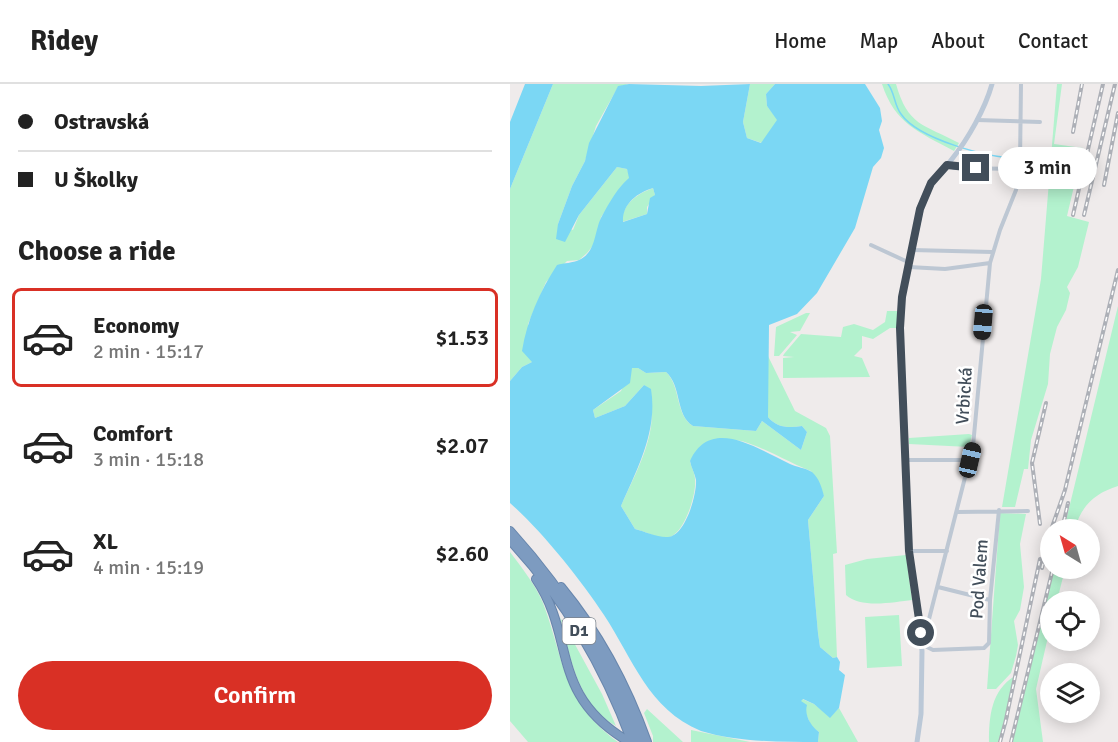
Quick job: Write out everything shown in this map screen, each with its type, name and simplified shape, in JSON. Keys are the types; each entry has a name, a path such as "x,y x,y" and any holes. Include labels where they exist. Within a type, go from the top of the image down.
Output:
{"highway":[{"path":"510,531 581,611 595,633 620,680 636,739"},
{"path":"510,542 549,602 569,673 578,692 593,714 636,739"},
{"name":"D1","path":"510,542 549,587 578,630 636,739"}],"main road":[{"path":"916,742 921,714 923,633 909,551 900,319 924,197 934,178 957,152 977,120 992,84"}],"street":[{"name":"Vrbická","path":"923,633 938,587 970,460 990,263 992,252 1016,190 1020,162 1021,84"},
{"path":"977,120 1040,122"},
{"path":"947,165 954,168 1019,169"},
{"path":"871,245 909,265 945,269 990,263"},
{"path":"912,250 992,252"},
{"path":"906,460 970,460"},
{"path":"957,513 999,510 1028,511"},
{"name":"Pod Valem","path":"923,633 927,647 933,650 984,648 989,643 990,600 999,510"},
{"path":"909,551 947,552"},
{"path":"938,587 990,600"}],"green space":[{"path":"553,84 629,84 618,87 596,126 585,161 572,186 558,224 573,230 579,215 617,167 627,169 630,178 601,217 595,243 587,253 579,260 567,261 546,282 528,324 532,362 522,367 510,381 510,189"},
{"path":"750,84 775,84 766,94 767,106 778,120 762,143 747,138 743,122"},
{"path":"882,84 896,84 906,108 918,122 959,143 954,151 919,132 901,118 887,98"},
{"path":"1057,84 1062,84 1054,144 1083,148 1067,216 1089,222 1078,267 1067,287 1070,293 1066,310 1057,327 1050,354 1048,384 1031,440 1028,469 1024,469 1015,507 1002,507 1041,279"},
{"path":"653,188 655,195 647,207 647,214 622,222 625,210 632,200"},
{"path":"1118,306 1118,486 1102,492 1090,502 1079,519 1066,519"},
{"path":"887,311 897,311 897,328 890,328 873,339 862,336 862,348 854,356 862,358 870,377 783,378 783,358 794,357 783,356 801,334 841,337 843,327 854,324 873,330 885,322"},
{"path":"810,313 800,331 790,332 797,335 779,356 774,356 776,327"},
{"path":"768,356 795,411 826,428 830,436 837,553 833,554 837,657 833,658 820,647 818,633 808,520 824,496 811,471 749,443 732,440 723,443 690,461 695,486 684,523 672,536 659,537 635,529 621,506 641,462 650,430 652,415 650,399 644,385 625,406 595,418 593,410 621,391 631,368 638,368 646,373 666,372 674,385 683,415 693,426 756,431 762,421 801,450 807,432 802,426 784,426 768,417"},
{"path":"972,435 969,447 909,444 909,438"},
{"path":"1000,513 1026,514 1020,544 1024,587 1020,610 1014,621 1018,645 1011,673 996,689 987,689"},
{"path":"510,552 543,603 575,696 600,727 618,742 528,742 510,721"},
{"path":"906,555 912,600 869,603 860,602 846,595 845,565 867,559"},
{"path":"1052,579 1062,579 1060,591 1049,591"},
{"path":"899,615 902,666 867,668 865,617"},
{"path":"560,617 602,694 616,726 603,717 584,692 572,663"},
{"path":"1040,627 1040,651 1045,651 1042,663 1040,663 1036,689 1043,742 1012,742"},
{"path":"1015,676 999,742 989,742 991,714 996,696"},
{"path":"802,699 814,704 830,717 839,708 858,742 818,742 819,732 812,727 800,701"},
{"path":"647,709 683,742 653,742 644,713"},
{"path":"691,730 750,742 691,742"}],"water":[{"path":"525,84 553,84 510,189 510,122"},
{"path":"629,84 701,86 750,84 743,122 747,138 761,143 777,120 767,106 766,94 775,84 865,84 880,108 882,121 879,130 884,148 881,158 873,167 855,228 817,293 797,314 769,325 768,417 784,426 802,426 807,432 801,450 762,421 756,431 693,426 683,415 674,385 666,372 646,373 638,368 632,368 630,383 593,410 595,418 625,406 644,385 651,389 652,420 649,435 621,506 635,529 651,534 668,537 680,530 689,514 696,487 690,461 699,447 710,440 723,438 736,440 810,471 817,477 824,496 808,520 818,633 820,647 833,658 837,657 840,662 839,670 845,675 839,708 830,718 814,704 803,699 801,701 807,705 806,713 809,720 819,732 818,742 759,741 715,735 683,722 668,710 643,681 604,615 560,556 510,503 510,381 522,367 532,362 522,351 531,317 557,265 577,261 589,252 602,216 617,191 629,178 627,169 617,167 579,215 565,242 556,239 558,224 572,186 585,161 589,143 618,86","holes":["653,188 655,195 650,198 647,214 623,222 625,210 636,196"]}],"waterway":[{"path":"888,84 901,114 922,131 972,151 1018,158"},
{"path":"1022,158 1063,159 1076,163"}],"railway":[{"path":"1073,132 1082,84"},
{"path":"1073,215 1103,84"},
{"path":"1084,215 1115,84"},
{"path":"1104,185 1118,113"},
{"path":"1055,519 1065,490 1118,270"},
{"path":"1040,524 1032,463 1046,403"},
{"path":"1064,519 1068,503"},
{"path":"1005,724 1040,559"},
{"path":"1011,742 1050,579"},
{"path":"1000,742 1007,716"}],"route":[{"path":"921,633 909,551 904,357 900,328 902,297 920,209 931,183 947,165 954,168 976,168"}]}
